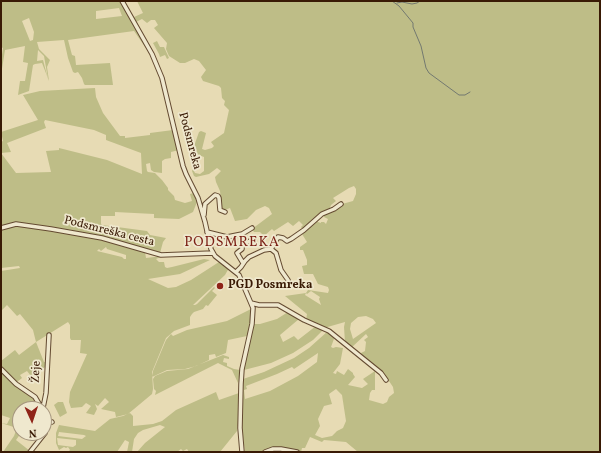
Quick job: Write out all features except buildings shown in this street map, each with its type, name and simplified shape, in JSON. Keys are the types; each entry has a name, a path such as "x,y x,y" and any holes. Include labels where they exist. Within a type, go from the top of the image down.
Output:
{"street":[{"name":"Podsmreka","path":"122,1 158,68 165,89 185,171 198,198 212,253"},
{"path":"203,216 205,214 205,204 215,195 219,198 220,210 225,212"},
{"path":"271,249 278,237 287,241 292,239 322,214 341,204"},
{"name":"Podsmreška cesta","path":"1,228 16,224 51,228 102,238 161,255 212,253"},
{"path":"207,232 227,237 242,234 252,228"},
{"path":"243,263 237,253 242,249 242,245 254,239"},
{"path":"236,272 241,268 243,263 255,254 271,249 276,253 281,270 288,280"},
{"path":"212,253 236,272 243,283 251,303 253,317 243,363 241,384 240,428 242,450"},
{"path":"251,303 259,305 278,305 304,320 329,331 381,373 386,380"},
{"name":"Žeje","path":"44,401 49,335"},
{"path":"1,369 16,384 35,397 37,401"},
{"path":"30,452 39,441"},
{"path":"265,452 273,449 281,449 296,452"}],"shaded area":[{"path":"1,1 120,1 150,54 134,31 68,40 72,55 75,56 76,65 110,63 113,85 85,85 78,72 73,72 64,40 37,42 39,49 50,60 47,67 49,81 42,63 35,64 33,65 29,91 18,95 20,81 25,81 28,63 23,62 25,46 5,50 1,75 3,48 1,47","holes":["119,8 122,16 96,19 96,11","29,18 34,32 33,40 30,41 22,21","38,50 44,56 48,75 43,60 37,61"]},
{"path":"137,1 600,1 600,452 358,452 346,442 324,440 322,442 310,437 305,448 302,448 301,452 280,448 264,452 245,452 242,431 243,379 264,372 294,358 309,348 328,331 335,336 331,347 343,348 340,364 333,373 336,374 337,371 344,375 348,369 355,377 348,385 362,388 368,384 363,379 375,371 375,390 372,390 370,393 369,400 383,404 387,402 389,397 394,393 393,387 389,381 387,382 382,373 359,354 365,351 366,342 364,340 368,337 366,334 351,348 345,342 345,322 324,328 321,327 306,320 307,314 285,296 306,293 308,290 328,293 328,287 318,284 313,274 304,274 302,266 307,265 307,260 303,250 300,250 300,247 307,242 302,234 317,220 318,222 324,222 326,224 328,219 324,217 323,214 342,206 342,204 353,201 356,194 356,189 354,186 333,198 336,201 331,205 329,210 322,213 303,230 301,227 303,225 299,221 293,226 288,222 274,231 272,229 264,236 260,232 254,232 252,229 272,214 269,208 265,206 256,210 247,219 235,221 230,208 225,210 222,209 220,191 215,177 221,171 217,168 209,174 196,177 192,171 193,169 195,173 200,174 204,171 204,157 196,154 193,149 199,132 201,131 206,133 202,149 205,150 212,148 214,146 211,142 224,133 229,110 224,105 225,101 222,98 221,88 203,81 201,77 206,70 199,61 194,59 185,63 180,63 169,56 166,49 167,43 154,28 158,25 155,20 151,20 147,23 142,19 136,22 134,17 143,13","holes":["311,291 320,297 319,299 321,305 305,295 306,293 307,294","366,316 373,319 376,323 353,339 350,329 351,323 358,317","318,353 317,362 298,376 270,391 245,399 244,390 247,389 246,386 292,367 294,369","336,389 342,395 346,421 343,428 332,436 322,438 315,435 320,426 318,419 324,406 332,404 329,394"]},
{"path":"157,41 160,47 164,47 169,58 167,59 165,55 160,57 153,43"},
{"path":"95,88 96,97 103,113 120,136 125,136 125,138 173,130 179,150 171,152 171,158 162,161 162,173 151,170 150,163 146,164 147,171 155,173 162,180 174,196 175,200 185,203 192,201 190,194 194,193 197,202 193,212 179,219 154,218 154,214 115,212 115,216 101,216 102,225 147,231 150,235 166,238 163,242 160,253 66,230 36,225 15,223 1,227 2,159 1,157 1,153 1,142 3,141 1,132 38,120 23,95 40,91","holes":["45,120 94,130 106,135 106,140 141,153 142,174 107,160 59,148 59,150 46,151 51,172 16,173 1,153 11,152 7,143 46,128 44,122"]},
{"path":"22,225 102,239 145,252 146,258 163,256 156,259 159,262 164,262 165,267 167,268 204,259 210,260 180,274 148,279 168,288 176,287 191,280 219,262 229,268 225,275 193,305 197,304 214,287 215,288 212,291 217,295 208,306 206,305 203,309 192,314 190,317 190,325 174,331 166,338 152,372 152,394 128,414 116,417 115,412 101,409 109,402 105,398 98,406 95,404 97,409 94,415 86,413 91,406 86,403 82,407 71,408 69,402 70,392 87,354 80,353 81,340 71,340 70,325 68,322 36,342 33,330 20,314 17,316 7,305 1,311 1,271 20,268 19,266 1,268 1,229 9,226","holes":["106,247 107,249 126,255 126,259 97,251 99,249 101,251"]},
{"path":"251,309 251,323 247,336 228,340 226,353 216,357 215,354 209,355 209,360 196,366 185,369 167,370 152,377 166,340 171,334 173,336 187,330 227,321"},
{"path":"288,312 299,319 280,335 283,342 294,336 298,340 316,326 324,329 313,340 293,353 271,363 244,370 254,324 260,324 277,319"},
{"path":"36,342 44,362 46,362 45,367 31,376 27,371 20,375 22,378 17,382 1,367 1,361 15,350 19,355"},
{"path":"223,355 229,357 229,359 224,358 223,362 227,363 227,366 240,370 238,383 232,370 218,363 155,395 156,391 154,389 153,379 155,376 167,371 188,369"},
{"path":"1,370 36,401 12,401 12,426 1,423 7,424 10,418 1,415"},
{"path":"216,392 219,400 239,393 237,431 220,452 189,452 187,449 183,451 181,449 177,452 137,452 145,443 165,427 160,425 138,433 134,439 132,452 127,452 129,442 125,440 117,452 68,452 70,450 68,447 64,447 59,450 56,443 56,433 59,425 95,431 110,419 130,413 133,416 133,426 153,424 162,421 176,410","holes":["59,432 84,435 86,436 82,439 58,436","57,438 76,440 76,445 73,447 58,445"]},
{"path":"58,402 63,402 67,413 60,417 54,405"},
{"path":"12,439 12,441 17,441 30,451 29,452 3,452"}],"waterway":[{"path":"392,1 399,6 413,23 413,27 421,46 426,68 429,73 459,95 465,95 470,92"},
{"path":"397,3 402,2 412,4 420,1"}],"place":[{"name":"PGD Posmreka","path":"220,286"}],"district":[{"name":"PODSMREKA","path":"232,243"}]}
